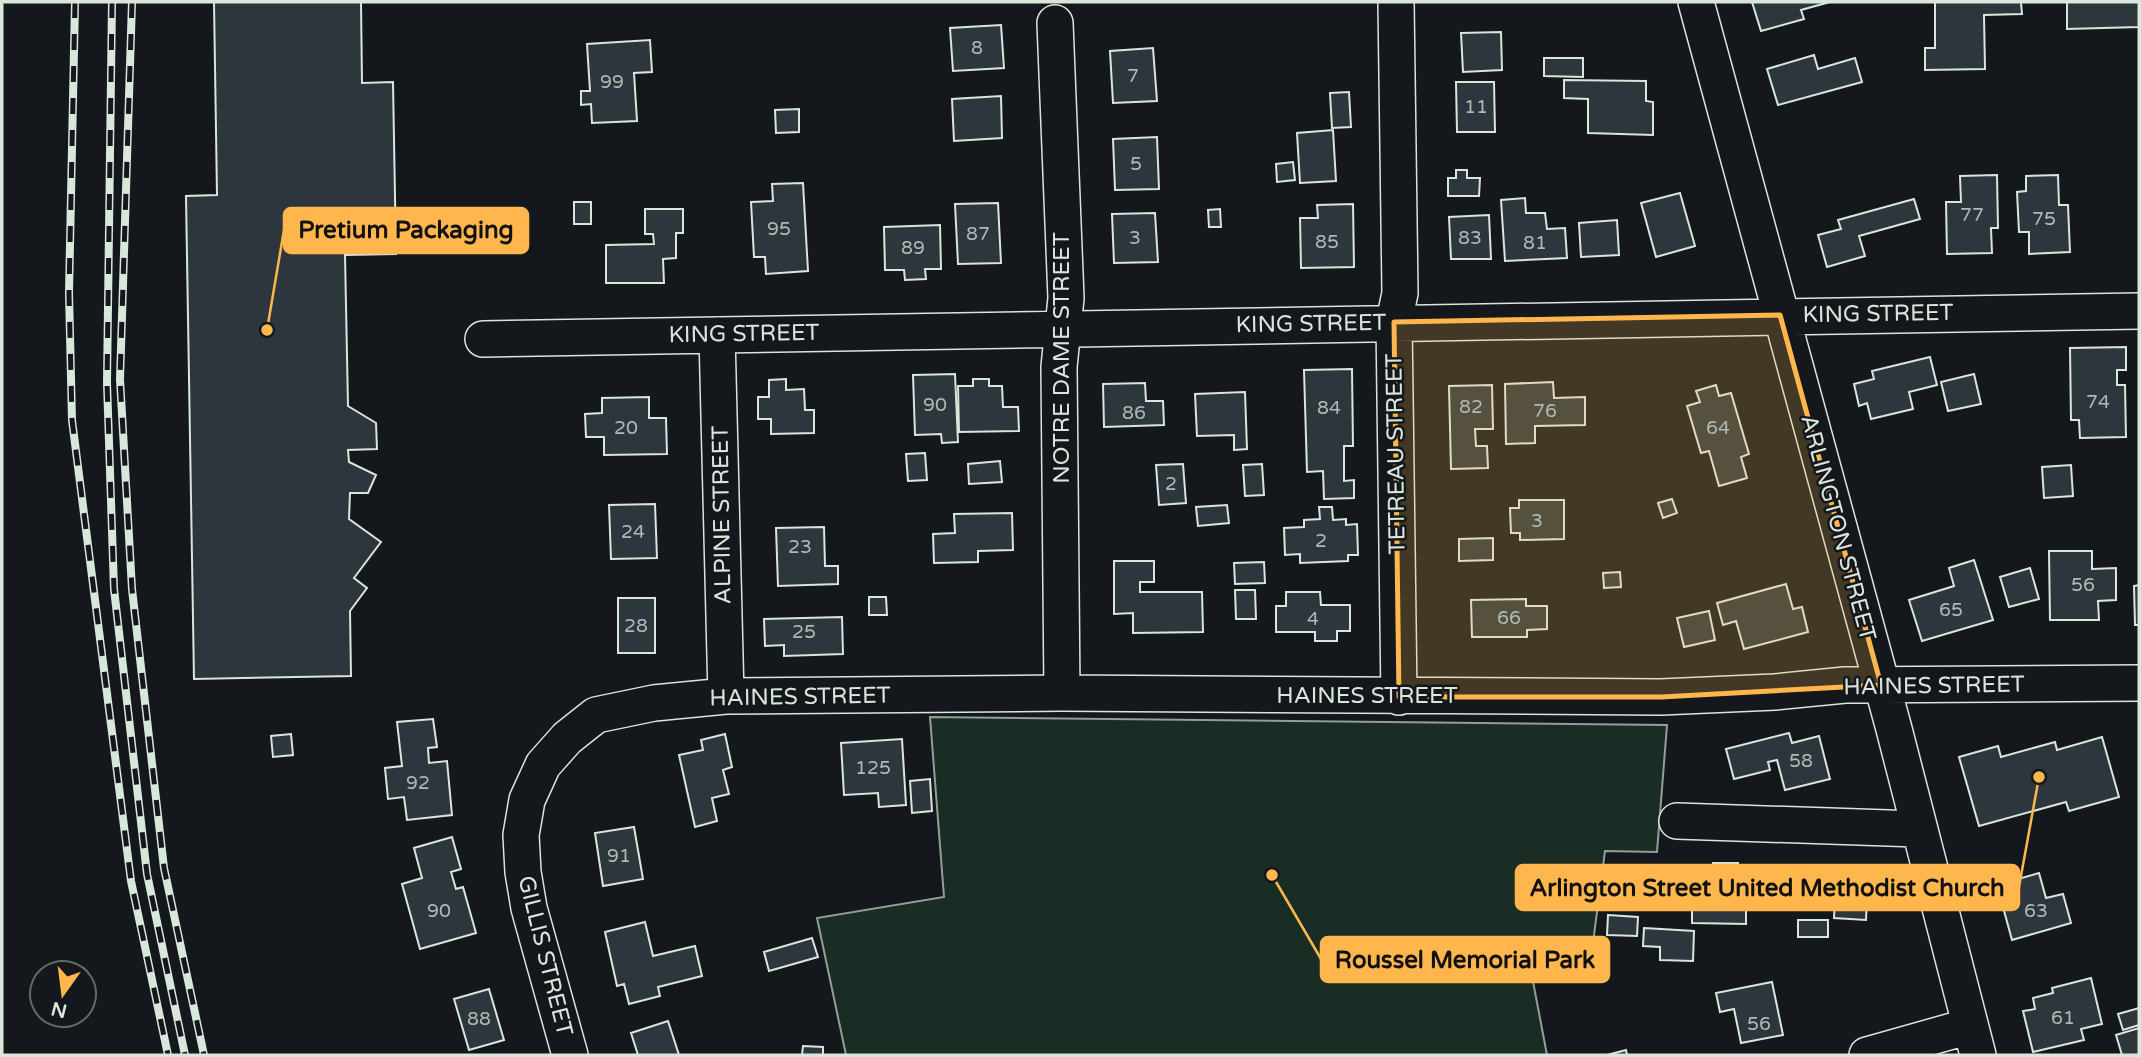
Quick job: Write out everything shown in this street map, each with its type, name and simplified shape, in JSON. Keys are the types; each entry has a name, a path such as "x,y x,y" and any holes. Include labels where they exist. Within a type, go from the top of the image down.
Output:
{"street":[{"name":"TETREAU STREET","path":"1396,2 1400,293 1394,322 1399,697"},
{"name":"ARLINGTON STREET","path":"1696,2 1881,685 1974,1041"},
{"name":"NOTRE DAME STREET","path":"1055,23 1066,298 1059,367 1062,693"},
{"name":"KING STREET","path":"483,339 2139,311"},
{"name":"ALPINE STREET","path":"717,335 726,696"},
{"name":"HAINES STREET","path":"596,715 654,703 726,696 1062,693 1661,697 1775,692 1845,685 2139,683"},
{"name":"GILLIS STREET","path":"570,1055 529,908 521,835 527,800 543,765 567,738 596,715"},
{"path":"1677,821 1919,829"},
{"path":"1867,1055 1974,1041"}],"highlighted area":[{"path":"1780,315 1881,685 1661,697 1399,697 1394,322"}],"green space":[{"path":"930,717 1667,725 1657,852 1605,851 1591,958 1531,971 1547,1055 846,1055 817,918 944,897"}],"building":[{"path":"214,2 361,2 362,83 393,82 396,254 345,255 348,406 376,423 377,449 348,450 349,462 376,475 368,493 350,493 349,519 381,542 354,578 367,588 350,611 351,676 194,679 186,196 217,195"},
{"path":"1752,2 1830,2 1801,10 1804,19 1761,31"},
{"path":"1935,2 2021,2 2022,14 1984,15 1985,69 1925,70 1925,48 1935,48"},
{"path":"2067,2 2139,2 2139,27 2067,29"},
{"path":"1001,25 1004,68 953,71 950,28"},
{"path":"1501,32 1502,70 1463,72 1461,33"},
{"path":"650,40 652,72 634,73 637,121 592,123 591,104 581,105 581,91 590,91 587,44"},
{"path":"1153,48 1157,101 1113,103 1110,51"},
{"path":"1814,55 1818,69 1855,58 1862,82 1778,105 1767,69"},
{"path":"1544,58 1583,58 1583,77 1544,76"},
{"path":"1564,80 1646,81 1646,101 1653,102 1653,135 1588,133 1588,99 1564,98"},
{"path":"1456,82 1494,82 1495,132 1457,132"},
{"path":"1349,92 1351,127 1332,128 1330,93"},
{"path":"1001,96 1002,138 954,141 952,99"},
{"path":"799,109 799,132 776,133 775,110"},
{"path":"1333,130 1336,181 1300,183 1297,133"},
{"path":"1157,137 1159,189 1115,190 1113,139"},
{"path":"1293,162 1295,180 1277,182 1276,164"},
{"path":"1456,170 1467,170 1467,178 1480,178 1479,196 1448,196 1448,178 1456,178"},
{"path":"1997,175 1998,228 1991,228 1992,253 1947,254 1946,202 1961,202 1960,176"},
{"path":"2058,175 2059,205 2068,205 2070,252 2029,254 2029,232 2019,232 2017,192 2026,191 2026,176"},
{"path":"803,183 808,271 766,274 765,257 754,257 751,202 773,201 772,184"},
{"path":"1680,193 1695,246 1656,257 1641,203"},
{"path":"1525,198 1526,213 1545,213 1547,229 1565,228 1567,258 1505,261 1501,200"},
{"path":"1914,199 1920,219 1859,236 1865,256 1827,267 1818,235 1841,229 1838,220"},
{"path":"574,202 591,202 591,224 574,224"},
{"path":"998,203 1001,263 958,264 955,204"},
{"path":"1353,204 1354,267 1301,268 1300,218 1318,218 1317,205"},
{"path":"645,209 683,209 683,233 676,233 676,258 663,259 664,283 606,283 606,245 654,244 653,234 645,234"},
{"path":"1220,209 1221,227 1209,227 1208,210"},
{"path":"1155,213 1158,262 1114,263 1112,214"},
{"path":"1489,215 1491,259 1451,259 1449,217"},
{"path":"1617,220 1619,255 1581,257 1579,223"},
{"path":"940,225 941,269 925,269 926,279 905,280 904,270 885,270 884,227"},
{"path":"2126,347 2126,370 2117,370 2117,385 2125,385 2126,437 2080,438 2079,420 2071,420 2070,348"},
{"path":"1930,357 1937,385 1909,392 1913,409 1871,419 1867,403 1859,406 1854,384 1874,379 1872,371"},
{"path":"1352,369 1353,446 1344,446 1344,481 1354,480 1354,498 1324,499 1323,471 1307,472 1304,370"},
{"path":"955,374 958,442 942,443 941,434 915,435 913,375"},
{"path":"1974,374 1981,404 1948,411 1941,382"},
{"path":"786,379 786,390 804,389 805,410 814,410 814,433 771,434 771,419 758,419 758,397 769,397 769,380"},
{"path":"973,379 989,379 989,386 1002,386 1003,407 1018,407 1019,431 959,432 958,386 973,386"},
{"path":"1553,382 1554,398 1585,397 1585,425 1535,426 1535,443 1506,444 1505,384"},
{"path":"1145,383 1146,401 1163,401 1164,425 1104,427 1103,384"},
{"path":"1492,385 1493,429 1475,429 1476,446 1487,446 1488,468 1451,469 1449,386"},
{"path":"1716,385 1719,396 1731,393 1749,454 1741,457 1747,478 1719,486 1709,451 1701,453 1687,406 1700,402 1696,391"},
{"path":"1245,392 1247,449 1234,450 1234,435 1197,436 1195,394"},
{"path":"649,397 649,418 666,418 667,454 604,455 604,437 586,437 585,414 602,413 602,398"},
{"path":"925,453 927,480 908,481 906,454"},
{"path":"1000,461 1002,482 969,484 968,464"},
{"path":"1183,464 1186,503 1159,505 1156,465"},
{"path":"1262,464 1264,495 1245,496 1243,465"},
{"path":"2071,465 2073,496 2044,498 2042,467"},
{"path":"1672,499 1677,513 1663,518 1658,503"},
{"path":"1519,500 1564,500 1564,539 1520,540 1520,533 1511,533 1510,508 1519,508"},
{"path":"655,504 657,558 611,559 609,505"},
{"path":"1227,505 1229,523 1198,526 1196,507"},
{"path":"1319,507 1332,507 1333,520 1346,519 1346,525 1357,524 1358,555 1348,555 1348,561 1300,563 1300,554 1285,555 1284,528 1304,527 1304,520 1320,519"},
{"path":"1012,513 1013,550 978,551 978,562 934,563 933,534 955,533 954,514"},
{"path":"824,527 825,566 838,566 838,584 778,586 776,528"},
{"path":"1493,538 1493,560 1459,561 1459,539"},
{"path":"2049,551 2092,551 2092,569 2116,568 2116,600 2098,601 2099,620 2050,620"},
{"path":"1974,560 1993,620 1922,641 1909,600 1954,586 1949,568"},
{"path":"1114,561 1154,561 1154,582 1140,582 1140,592 1202,592 1203,632 1133,633 1133,613 1114,614"},
{"path":"1264,562 1265,583 1235,584 1234,563"},
{"path":"2030,568 2039,599 2009,607 2000,577"},
{"path":"1620,572 1621,587 1604,588 1603,573"},
{"path":"1786,584 1793,609 1802,607 1808,632 1744,649 1736,621 1723,625 1717,603"},
{"path":"2139,585 2139,625 2135,625 2134,586"},
{"path":"1235,590 1255,590 1256,619 1236,619"},
{"path":"1286,592 1320,592 1321,605 1350,605 1350,631 1337,631 1337,641 1315,641 1315,632 1276,632 1276,606 1286,606"},
{"path":"869,597 886,597 887,615 869,615"},
{"path":"618,598 655,598 655,653 618,653"},
{"path":"1526,599 1526,606 1547,606 1547,629 1527,630 1527,637 1472,637 1471,600"},
{"path":"1709,611 1715,640 1684,647 1677,618"},
{"path":"842,617 843,654 784,656 784,645 765,646 764,619"},
{"path":"433,719 437,747 428,748 429,763 447,761 452,815 407,820 404,797 388,799 385,768 402,766 397,722"},
{"path":"1789,733 1792,743 1819,736 1830,779 1785,790 1777,760 1768,762 1770,770 1734,779 1726,749"},
{"path":"291,734 293,755 273,757 271,736"},
{"path":"725,734 732,767 723,770 729,794 712,798 717,821 695,827 679,755 703,750 701,740"},
{"path":"2102,737 2119,797 2069,811 2066,802 1979,826 1959,757 1998,746 2001,757 2055,742 2057,750"},
{"path":"902,739 906,805 879,807 878,793 844,795 841,743"},
{"path":"930,779 932,811 912,813 910,781"},
{"path":"634,827 643,879 603,886 595,833"},
{"path":"452,837 461,869 451,872 456,889 463,887 476,933 420,949 402,884 422,878 414,848"},
{"path":"1713,863 1738,863 1738,875 1746,875 1746,924 1692,923 1692,898 1707,899 1708,873 1714,873"},
{"path":"2039,873 2046,898 2063,894 2071,923 2012,940 1997,885"},
{"path":"1836,875 1868,876 1866,920 1834,918"},
{"path":"1608,915 1638,917 1637,936 1607,935"},
{"path":"1798,920 1828,920 1828,937 1798,937"},
{"path":"645,922 653,956 695,946 702,976 658,987 660,996 629,1004 624,984 617,986 605,932"},
{"path":"1644,928 1694,931 1693,961 1660,960 1660,947 1643,946"},
{"path":"812,938 818,957 769,971 764,952"},
{"path":"2091,978 2102,1024 2081,1029 2084,1040 2033,1052 2023,1011 2035,1009 2033,998 2053,993 2052,988"},
{"path":"1772,982 1783,1035 1741,1043 1734,1009 1720,1012 1716,993"},
{"path":"489,989 504,1040 469,1050 454,999"},
{"path":"2139,1008 2139,1025 2123,1030 2118,1014"},
{"path":"668,1021 679,1055 638,1055 631,1033"},
{"path":"2139,1028 2139,1055 2122,1055 2116,1035"},
{"path":"803,1046 823,1047 823,1055 802,1055"},
{"path":"1626,1050 1627,1055 1607,1055"}],"railway":[{"path":"75,2 69,293 72,420 131,881 168,1055"},
{"path":"112,2 107,383 114,589 147,874 185,1055"},
{"path":"132,2 120,379 132,589 164,868 204,1055"}],"place":[{"name":"Pretium Packaging","path":"267,330"},
{"name":"Arlington Street United Methodist Church","path":"2039,777"},
{"name":"Roussel Memorial Park","path":"1272,875"}]}
